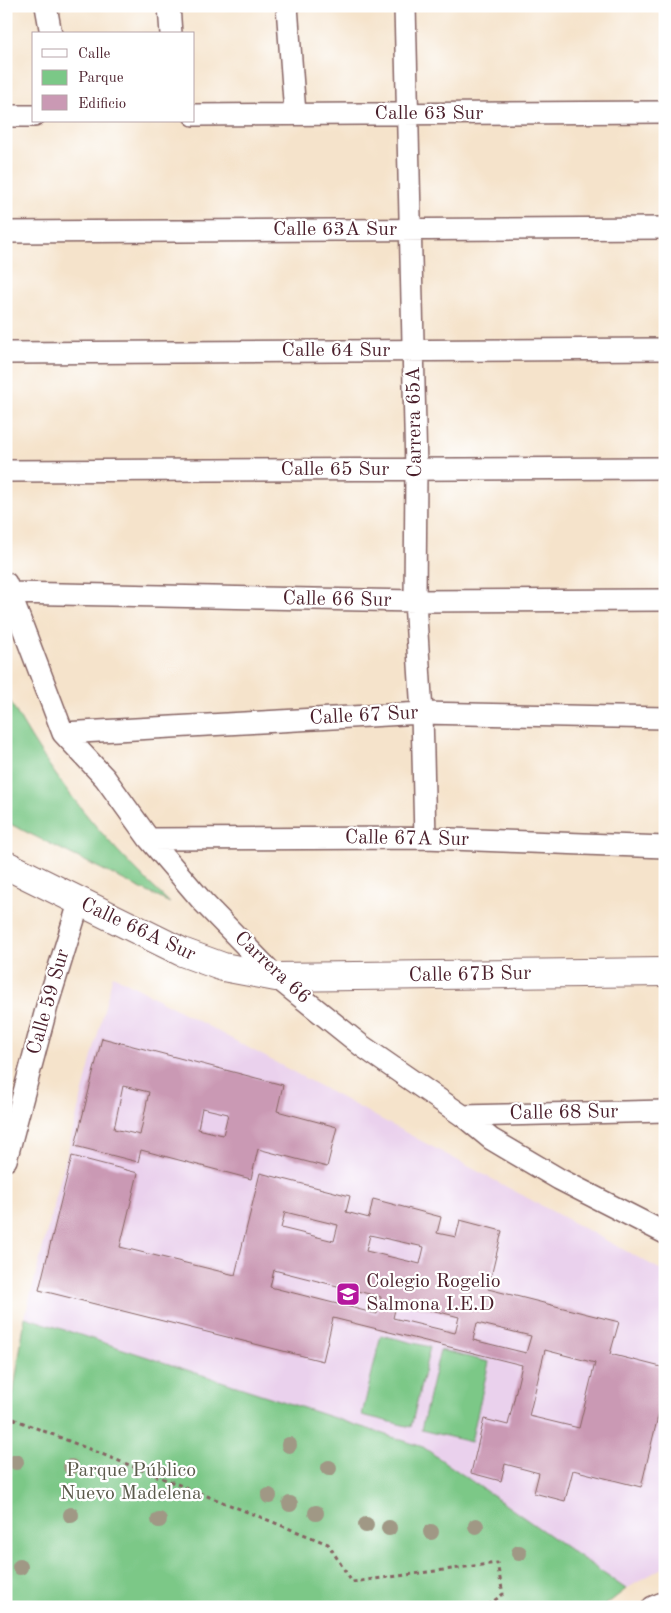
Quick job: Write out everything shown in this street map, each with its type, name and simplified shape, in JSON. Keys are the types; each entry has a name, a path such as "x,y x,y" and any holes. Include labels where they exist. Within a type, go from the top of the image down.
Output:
{"street":[{"path":"46,6 51,32"},
{"path":"169,6 171,32"},
{"path":"287,6 295,114"},
{"name":"Carrera 65A","path":"405,6 416,469 415,601 422,712 425,838"},
{"name":"Calle 63 Sur","path":"195,115 665,112"},
{"path":"6,116 32,116"},
{"name":"Calle 63A Sur","path":"6,232 665,228"},
{"name":"Calle 64 Sur","path":"6,353 665,349"},
{"name":"Calle 65 Sur","path":"6,472 665,468"},
{"name":"Calle 66 Sur","path":"8,588 415,601 665,600"},
{"name":"Carrera 66","path":"8,588 63,733 105,778 149,840 203,902 276,978 362,1046 464,1116 491,1139 552,1175 665,1233"},
{"name":"Calle 67 Sur","path":"63,733 422,712 665,718"},
{"name":"Calle 67A Sur","path":"149,840 425,838 665,847"},
{"name":"Calle 66A Sur","path":"6,865 79,903 203,960 276,978"},
{"name":"Calle 59 Sur","path":"6,1160 42,1026 79,903"},
{"name":"Calle 67B Sur","path":"276,978 665,972"},
{"name":"Calle 68 Sur","path":"464,1116 665,1111"},
{"path":"653,1607 665,1602"}],"path":[{"path":"6,1416 328,1544 352,1582 497,1562 503,1594 486,1607"}],"shaded area":[{"name":"Colegio Rogelio Salmona I.E.D","path":"113,975 665,1272 665,1566 626,1589 423,1447 25,1317"}],"green space":[{"path":"6,693 40,751 79,805 122,856 170,903 6,822"},
{"name":"Parque Público Nuevo Madelena","path":"25,1317 423,1447 626,1589 603,1607 6,1607 6,1443"},
{"path":"381,1335 430,1347 411,1427 362,1415"},
{"path":"440,1350 489,1362 471,1442 421,1430"}],"building":[{"path":"102,1038 283,1085 277,1111 337,1127 327,1167 258,1149 251,1179 141,1150 138,1162 75,1146","holes":["123,1086 149,1092 140,1135 114,1129","202,1108 228,1114 223,1135 198,1129"]},
{"path":"72,1156 138,1173 120,1247 235,1275 260,1173 350,1196 346,1212 369,1218 373,1199 441,1217 437,1233 456,1237 460,1220 502,1231 488,1289 619,1322 610,1354 665,1368 665,1387 641,1487 573,1470 565,1501 534,1493 539,1473 505,1464 501,1481 471,1473 484,1419 508,1425 522,1365 333,1318 323,1361 39,1290","holes":["285,1212 338,1225 334,1241 281,1228","370,1235 424,1247 420,1264 366,1251","274,1270 381,1297 377,1314 270,1287","397,1301 459,1317 455,1333 393,1318","477,1323 531,1336 526,1353 473,1340","545,1350 595,1363 579,1428 529,1416"]}],"place":[{"name":"Colegio Rogelio Salmona I.E.D","path":"348,1294"}]}
